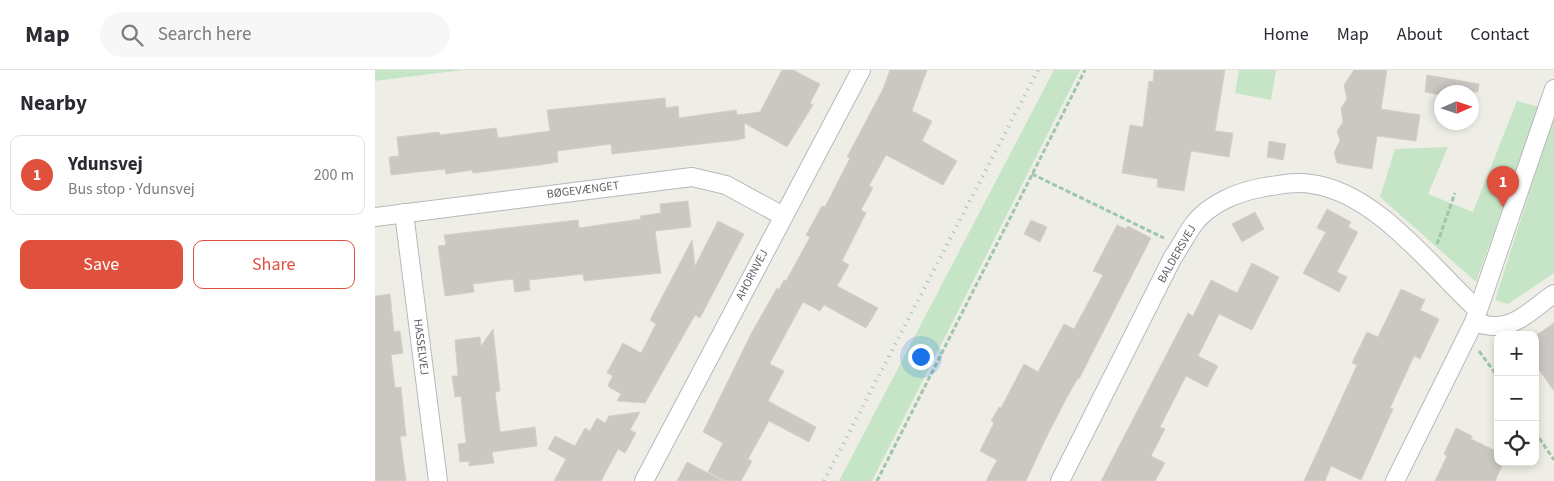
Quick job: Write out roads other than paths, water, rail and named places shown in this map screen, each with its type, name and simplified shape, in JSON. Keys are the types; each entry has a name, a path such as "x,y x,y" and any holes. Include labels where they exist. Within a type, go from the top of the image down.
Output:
{"street":[{"name":"AHORNVEJ","path":"644,481 861,70"},
{"path":"1395,481 1473,322 1554,89"},
{"name":"BØGEVÆNGET","path":"375,217 692,177 726,185 783,216"},
{"name":"BALDERSVEJ","path":"1060,481 1180,246 1194,223 1217,205 1247,190 1290,183 1311,184 1342,193 1366,207 1408,240 1430,263 1473,322"},
{"name":"HASSELVEJ","path":"404,213 438,481"},
{"path":"1473,322 1495,328 1508,326 1554,294"}],"railway":[{"path":"824,481 1038,70"}],"place":[{"name":"Ydunsvej","path":"1503,207"}]}
